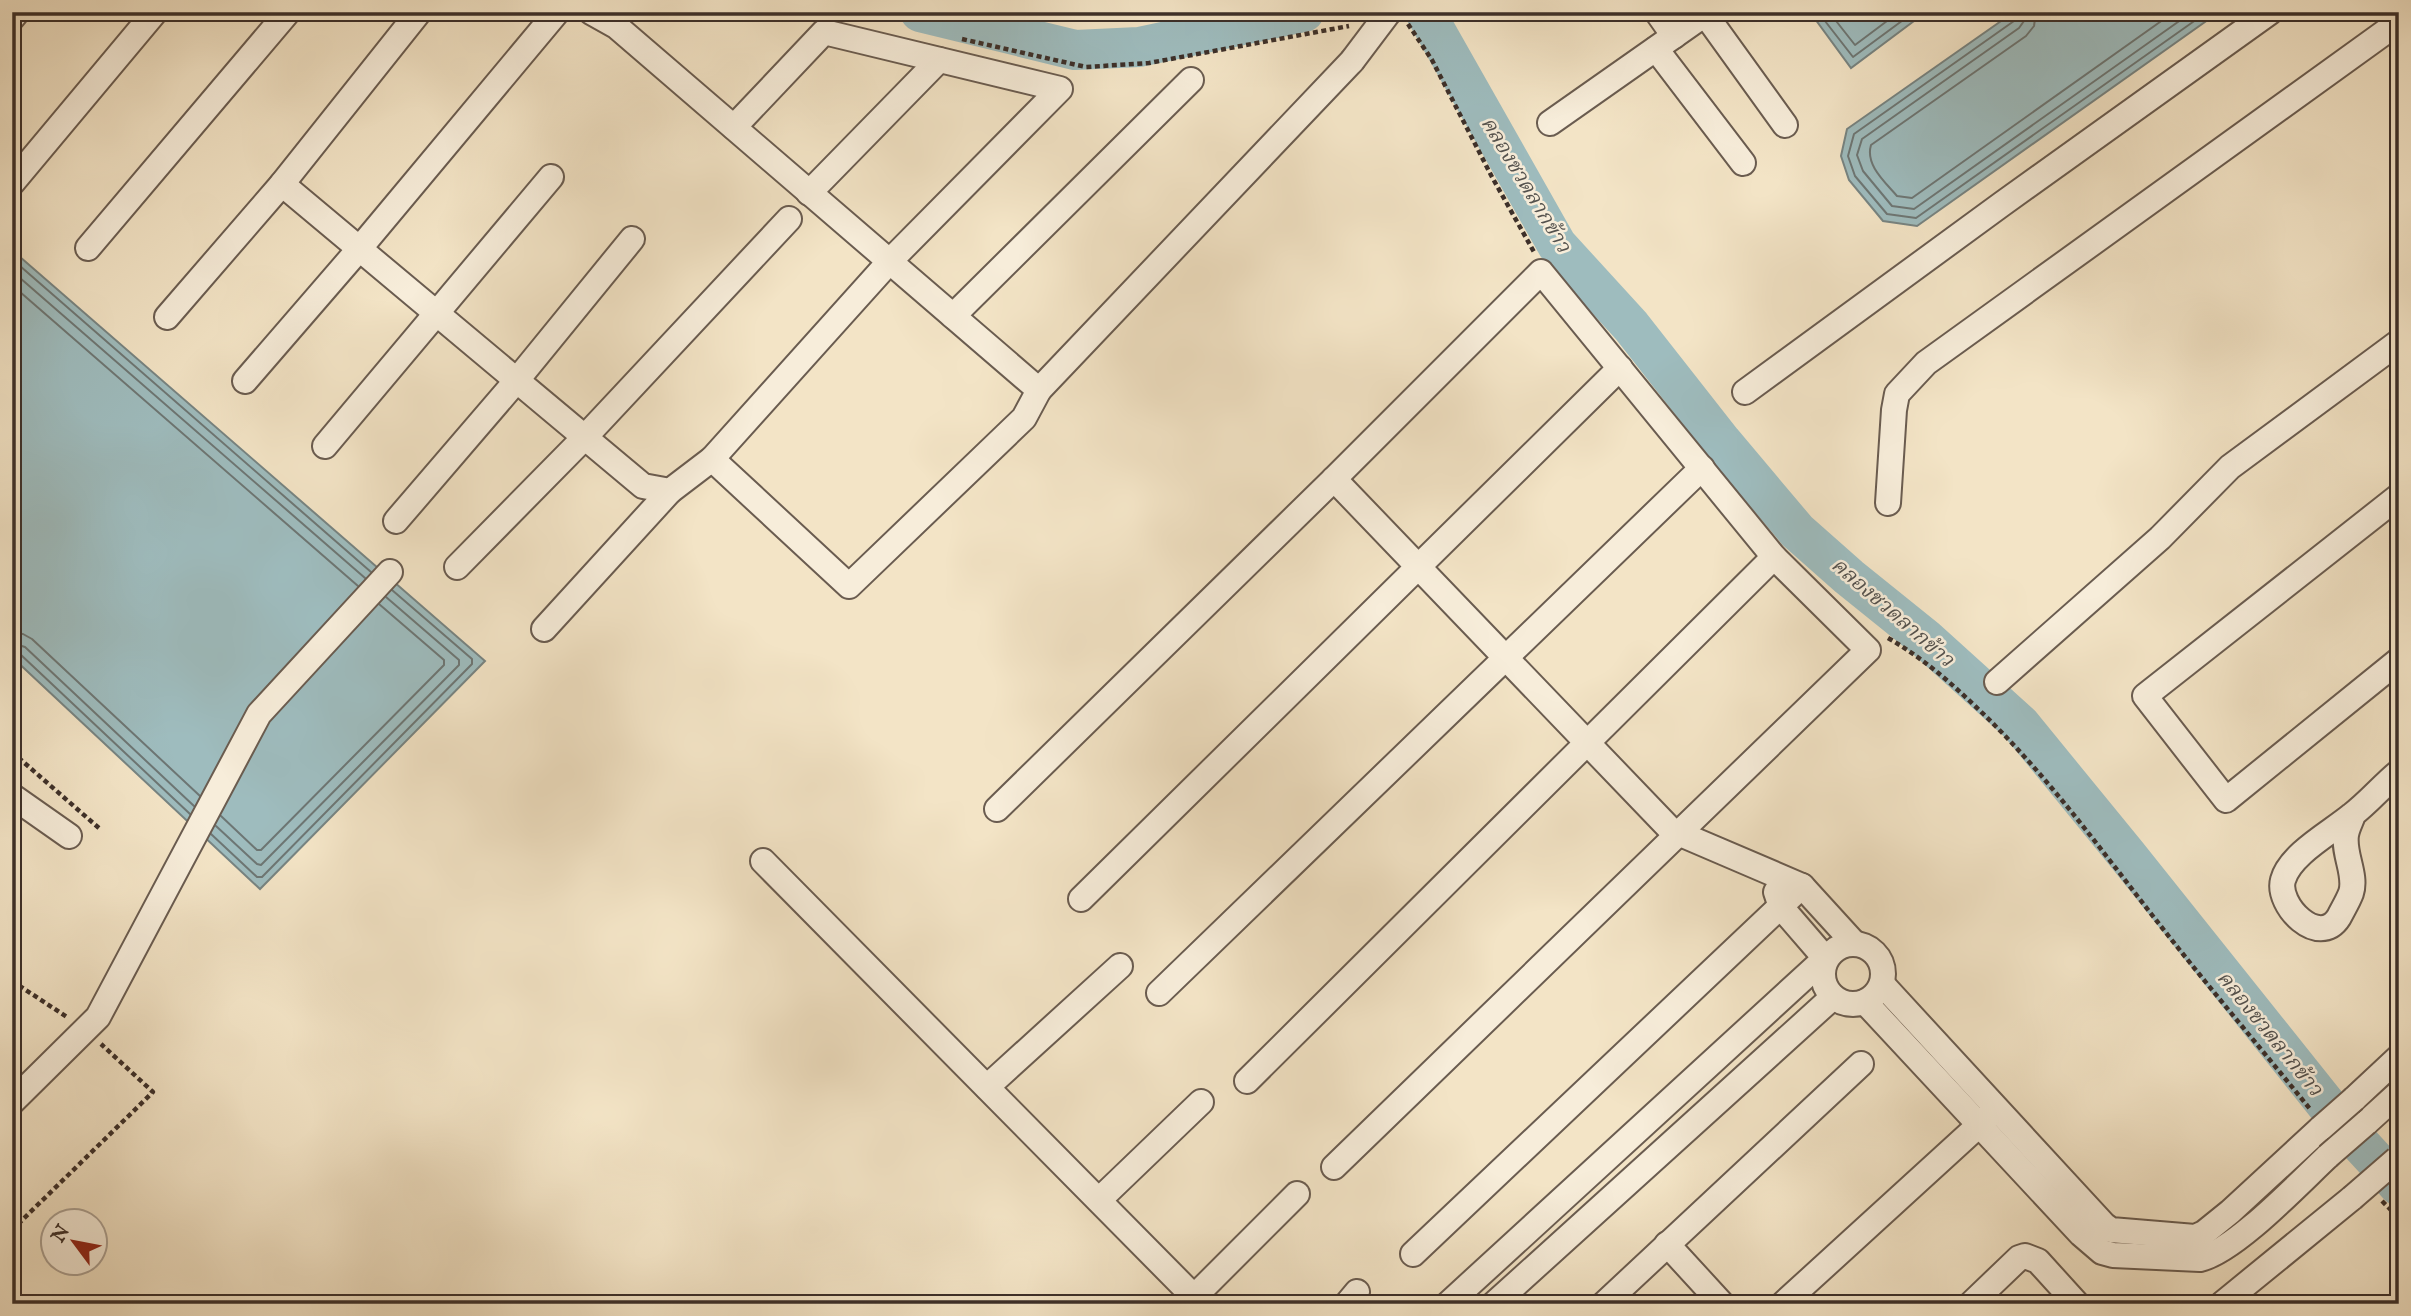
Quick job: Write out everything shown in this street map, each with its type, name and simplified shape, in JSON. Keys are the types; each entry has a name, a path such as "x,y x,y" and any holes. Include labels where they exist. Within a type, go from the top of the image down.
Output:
{"street":[{"path":"12,18 17,12"},
{"path":"12,183 155,12"},
{"path":"88,248 288,12"},
{"path":"167,317 282,184 419,12"},
{"path":"245,382 557,12"},
{"path":"591,12 615,26 1039,390"},
{"path":"1657,12 1665,42 1743,163"},
{"path":"1745,392 2270,12"},
{"path":"1550,123 1706,13 1785,125"},
{"path":"712,459 849,586 1024,418 1039,390 1395,15"},
{"path":"1888,503 1897,394 1926,363 2399,22"},
{"path":"544,629 670,491 712,459 890,261 1060,89 824,32 734,127"},
{"path":"810,194 939,60"},
{"path":"953,316 1191,80"},
{"path":"325,446 551,177"},
{"path":"282,184 643,486 670,491"},
{"path":"457,567 585,437 789,219"},
{"path":"396,521 517,380 632,239"},
{"path":"997,808 1335,479 1541,272 1774,558 1868,650 1334,1167"},
{"path":"1997,682 2160,538 2230,467 2399,342"},
{"path":"1082,900 1620,368"},
{"path":"1159,993 1702,468"},
{"path":"1335,479 1671,830 1802,886 1837,951"},
{"path":"2399,496 2146,696 2225,800 2399,660"},
{"path":"1247,1081 1774,558"},
{"path":"12,1101 98,1017 259,714 390,572"},
{"path":"2353,815 2399,772"},
{"path":"12,796 69,836"},
{"path":"763,860 1198,1300 1297,1194"},
{"path":"1768,871 1781,907 1837,951"},
{"path":"1413,1254 1802,886"},
{"path":"1870,948 1881,960 1884,976 1873,993 1848,1004 1833,998 1824,984 1823,975 1826,959 1837,951 1870,948"},
{"path":"1448,1304 1837,951"},
{"path":"987,1087 1120,966"},
{"path":"1873,993 1987,1118 2081,1234 2102,1252 2113,1255 2200,1259 2219,1252 2238,1221 2318,1122 2354,1099 2399,1057"},
{"path":"1494,1304 1833,998"},
{"path":"1604,1304 1861,1064"},
{"path":"2238,1221 2328,1156 2399,1093"},
{"path":"1099,1200 1201,1102"},
{"path":"1783,1304 1987,1118"},
{"path":"2222,1304 2398,1158"},
{"path":"1599,1165 1619,1190"},
{"path":"1667,1244 1722,1304"},
{"path":"1971,1304 2019,1258 2025,1256 2038,1261 2077,1304"}],"path":[{"path":"1395,15 1414,30 1432,60 1535,254"},
{"path":"956,38 1086,67 1149,63 1353,25"},
{"path":"1880,633 1917,654 1949,681 2025,755 2078,818 2318,1122"},
{"path":"12,752 100,829"},
{"path":"12,981 85,1029 153,1092 12,1230"},
{"path":"2380,1199 2399,1218"}],"water":[{"path":"1810,12 1926,12 1851,68"},
{"path":"2014,12 2219,12 1917,226 1883,221 1849,180 1841,156 1847,129"},
{"path":"12,250 485,661 260,889 12,657"}],"waterway":[{"path":"920,12 1075,50 1139,47 1304,12"},
{"name":"คลองชวดลากข้าว","path":"1425,12 1557,245 1631,326 1722,442 1797,531 1926,639 2020,724 2341,1123 2399,1186"}]}
